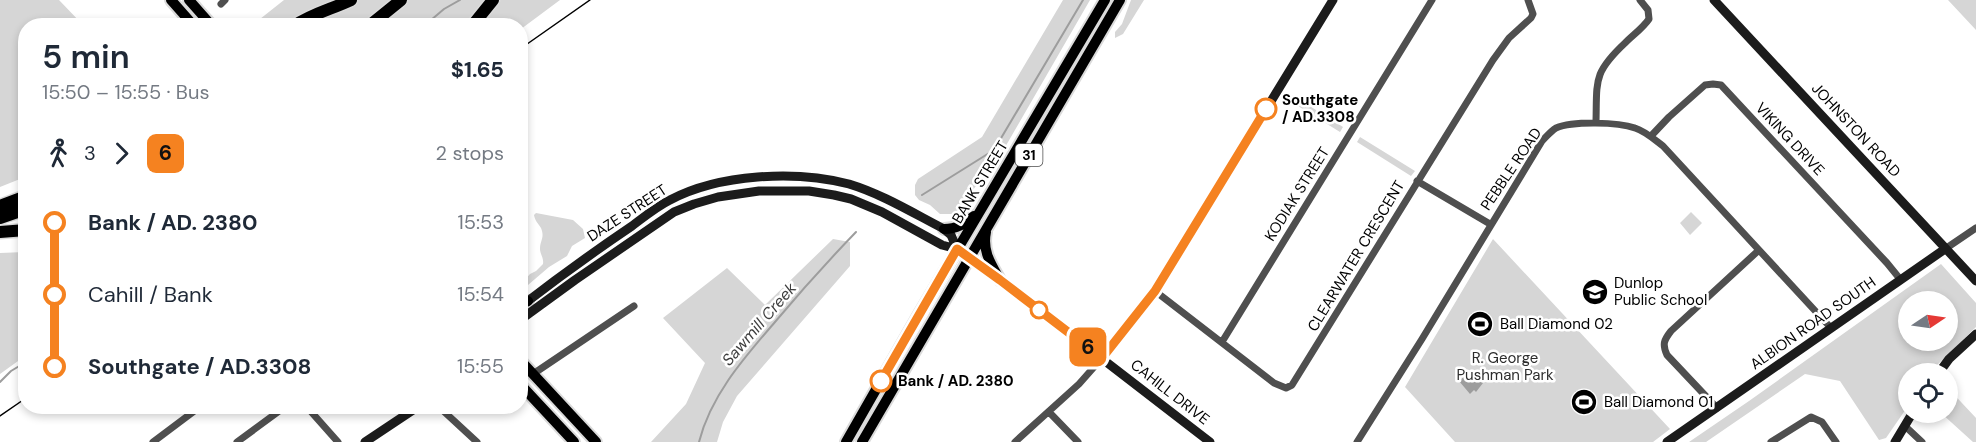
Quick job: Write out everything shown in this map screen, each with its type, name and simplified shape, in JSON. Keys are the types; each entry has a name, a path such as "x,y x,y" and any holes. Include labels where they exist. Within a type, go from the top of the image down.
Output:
{"highway":[{"path":"317,18 351,0"},
{"path":"379,18 401,0"},
{"path":"479,18 494,0"},
{"path":"306,18 326,12"},
{"path":"0,206 18,199"},
{"path":"0,218 18,212"},
{"path":"0,232 18,231"}],"main road":[{"path":"171,0 187,18"},
{"path":"189,0 205,18"},
{"name":"BANK STREET","path":"846,442 957,249 1105,0"},
{"name":"BANK STREET","path":"862,442 1120,0"},
{"path":"944,229 955,229 962,226 979,212"},
{"path":"987,226 984,242 986,255 1000,280"},
{"path":"918,316 930,325"},
{"path":"528,369 596,442"},
{"path":"528,393 574,442"},
{"path":"865,410 876,417"}],"street":[{"path":"1015,442 1079,384 1155,291 1333,0"},
{"name":"KODIAK STREET","path":"1222,342 1432,0"},
{"name":"CLEARWATER CRESCENT","path":"1155,291 1274,383 1286,388 1292,385 1502,46 1531,18 1533,14 1528,0"},
{"path":"1596,122 1599,74 1608,59 1649,19 1648,10 1640,0"},
{"name":"JOHNSTON ROAD","path":"1714,0 1976,281"},
{"name":"VIKING DRIVE","path":"1651,136 1705,85 1721,85 1900,279"},
{"name":"PEBBLE ROAD","path":"1357,442 1542,141 1554,129 1566,126 1596,122 1636,128 1651,136 1663,146 1831,328"},
{"name":"DAZE STREET","path":"528,300 605,243 668,201 710,186 758,177 805,176 848,184 885,198 944,229 951,234 957,249"},
{"path":"758,177 759,191"},
{"path":"1417,181 1491,224"},
{"name":"DAZE STREET","path":"528,314 574,280 674,213 718,197 759,191 810,191 851,199 899,221 942,245 957,249 969,257"},
{"path":"668,201 674,213"},
{"path":"899,221 905,208"},
{"name":"ALBION ROAD SOUTH","path":"1667,442 1976,228"},
{"path":"605,243 614,254"},
{"path":"1717,408 1667,355 1664,340 1759,250"},
{"name":"CAHILL DRIVE","path":"969,257 1210,442"},
{"path":"533,374 634,306"},
{"path":"1946,363 1976,334"},
{"path":"1049,412 1078,442"},
{"path":"153,442 190,414"},
{"path":"237,442 275,414"},
{"path":"313,414 338,442"},
{"path":"398,420 404,414"},
{"path":"365,442 407,414"},
{"path":"447,414 477,442"},
{"path":"1771,442 1810,417 1822,422 1836,442"},
{"path":"1895,442 1908,423"},
{"path":"1906,427 1922,442"}],"green space":[{"path":"0,0 59,0 76,18 18,18 18,180 0,187"},
{"path":"284,0 560,0 528,24 528,18 261,18"},
{"path":"1063,0 1090,0 1004,149 958,211 954,214 940,214 915,195 915,185 918,179 982,137"},
{"path":"1131,0 1144,0 1123,34 1115,38 1115,32 1122,24"},
{"path":"1948,0 1976,0 1976,30"},
{"path":"1289,93 1343,127 1340,132 1285,98"},
{"path":"1360,137 1415,171 1411,176 1357,142"},
{"path":"1691,212 1702,223 1690,235 1680,223"},
{"path":"536,213 573,220 583,229 585,238 572,246 567,256 549,267 528,285 528,276 543,264 540,249 543,234 534,215"},
{"path":"833,239 850,242 850,266 737,396 723,422 717,442 651,442 686,404 705,363 663,318 727,268 765,305"},
{"name":"R. George Pushman Park","path":"1493,239 1670,429 1653,442 1455,442 1405,387"},
{"path":"18,252 18,361 0,374 0,253"},
{"path":"1941,264 1976,303 1976,327 1958,345 1958,291 1903,291"},
{"path":"1898,295 1898,351 1951,351 1939,363 1898,363 1898,421 1886,438 1879,440 1840,381 1805,374 1706,442 1689,442"},
{"path":"1958,399 1976,418 1976,442 1973,442 1952,423 1958,423"}],"shaded area":[{"path":"1471,371 1483,383 1476,392 1474,390 1470,394 1459,381"}],"waterway":[{"path":"433,18 460,0"},
{"name":"Sawmill Creek","path":"922,195 994,150 1083,0"},
{"name":"Sawmill Creek","path":"699,442 712,408 740,363 856,232"},
{"path":"0,382 18,367"}],"tram line":[{"path":"528,43 590,0"},
{"path":"0,416 18,404"}],"bus line":[{"name":"6","path":"881,381 957,249 1102,358 1155,291 1266,109"}],"place":[{"name":"Southgate / AD.3308","path":"1266,109"},
{"name":"Dunlop Public School","path":"1595,292"},
{"name":"Ball Diamond 02","path":"1480,324"},
{"name":"Bank / AD. 2380","path":"881,381"},
{"name":"Ball Diamond 01","path":"1584,402"}]}
